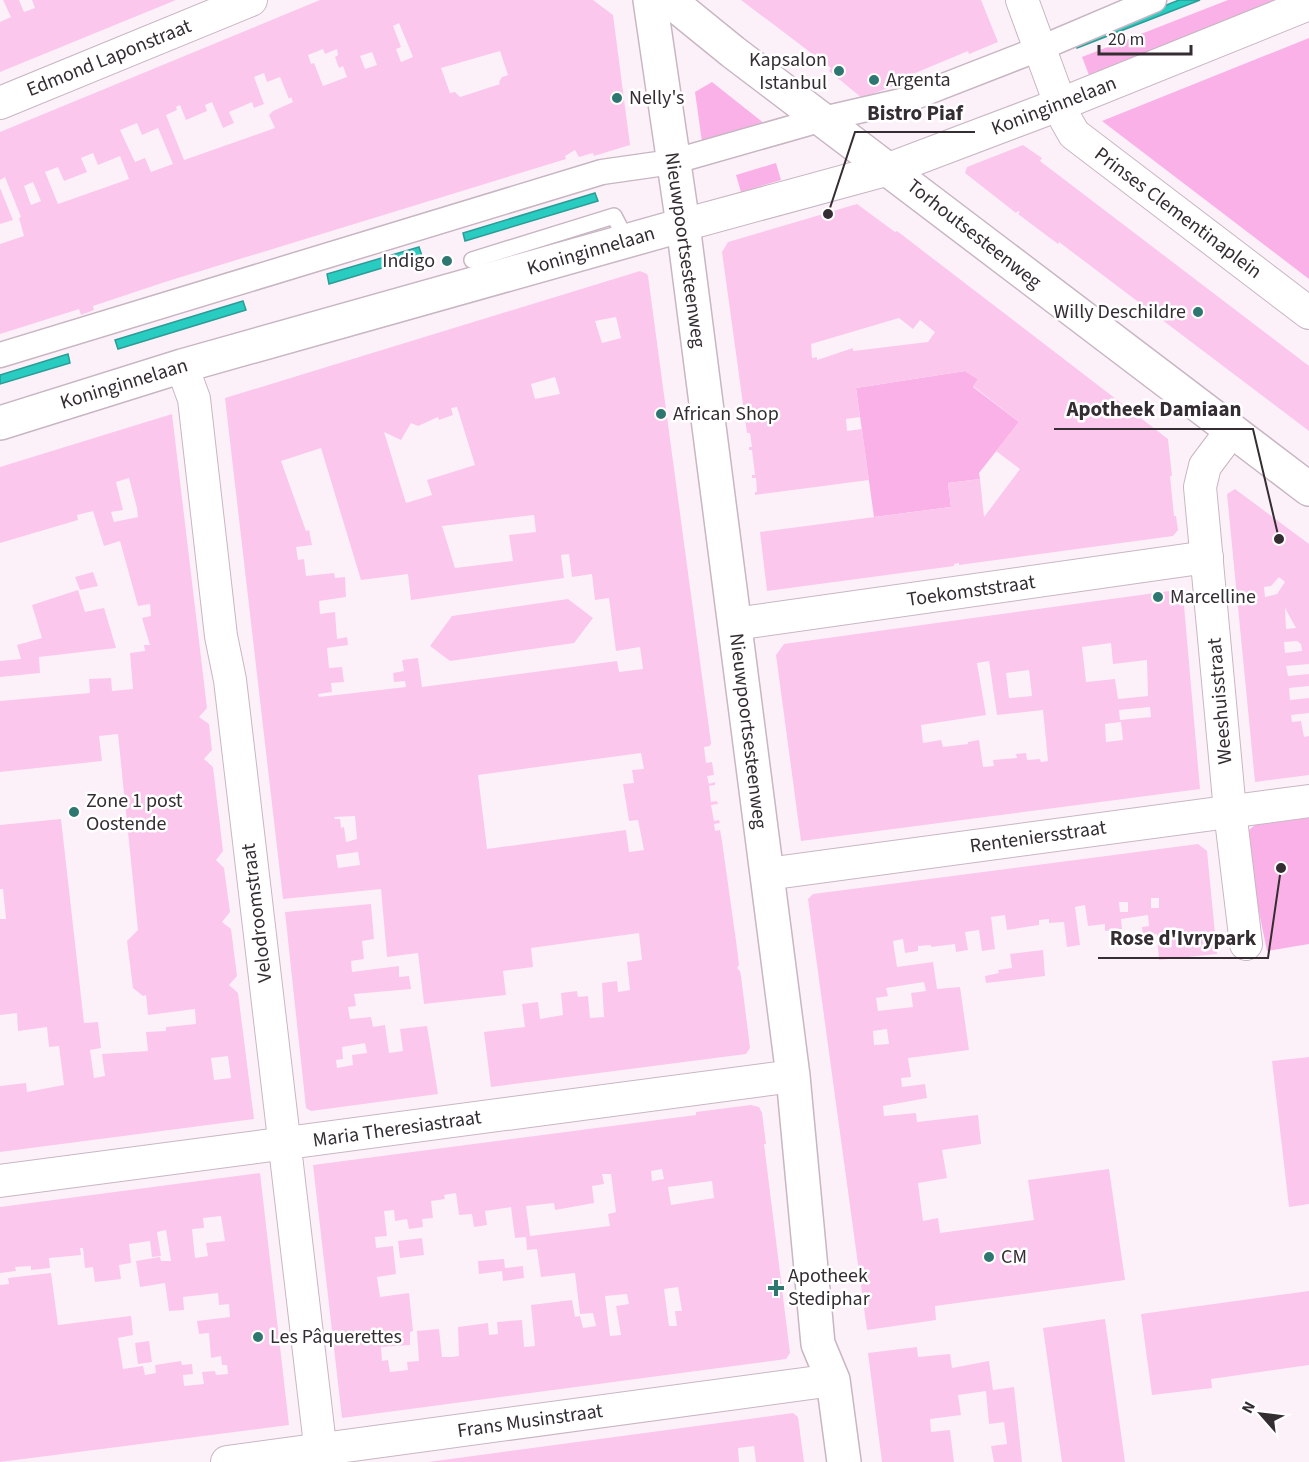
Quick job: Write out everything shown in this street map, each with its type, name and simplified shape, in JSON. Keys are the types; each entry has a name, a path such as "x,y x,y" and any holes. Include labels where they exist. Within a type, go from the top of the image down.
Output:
{"street":[{"name":"Edmond Laponstraat","path":"0,103 251,0"},
{"name":"Nieuwpoortsesteenweg","path":"650,0 682,225 793,1076 818,1344 833,1380 844,1462"},
{"name":"Torhoutsesteenweg","path":"669,0 733,52 1309,489"},
{"name":"Prinses Clementinaplein","path":"1022,0 1066,120 1074,134 1309,313"},
{"path":"0,355 602,172 672,162 823,119 910,99 1041,48 1154,0"},
{"name":"Koninginnelaan","path":"0,423 182,366 889,169 1061,104 1309,4"},
{"name":"Velodroomstraat","path":"182,366 194,399 221,636 230,681 321,1455"},
{"name":"Weeshuisstraat","path":"1232,430 1205,466 1200,487 1230,811 1246,945"},
{"name":"Toekomststraat","path":"735,624 1207,557"},
{"name":"Renteniersstraat","path":"767,874 1309,801"},
{"name":"Maria Theresiastraat","path":"0,1181 793,1076"},
{"name":"Frans Musinstraat","path":"227,1462 321,1455 833,1380"}],"lane":[{"path":"472,260 614,216 627,241"}],"shaded area":[{"path":"1179,0 1200,0 1077,48 1074,42"},
{"path":"1228,0 1280,0 1089,75 1082,57"},
{"path":"1309,38 1309,279 1102,121"},
{"path":"712,82 765,124 702,142 695,92"},
{"path":"776,163 781,180 741,192 736,175"},
{"path":"595,193 598,201 465,241 463,233"},
{"path":"419,247 422,256 329,284 327,274"},
{"path":"243,301 246,310 118,349 115,340"},
{"path":"68,354 70,363 0,384 0,375"},
{"path":"965,371 978,379 973,387 1019,422 979,473 980,479 948,483 951,507 874,517 856,388"},
{"path":"1309,818 1309,944 1267,951 1257,902 1249,830 1255,825"}],"building":[{"path":"3,0 19,0 24,12 35,8 32,0 176,0 0,72 0,22 11,17"},
{"path":"320,0 593,0 613,15 630,145 594,156 593,153 579,157 575,150 565,156 566,159 165,282 93,306 94,310 81,315 79,309 0,334 0,244 24,236 19,218 21,217 5,177 0,180 0,132","holes":["399,23 413,57 401,62 396,49 401,47 393,26","323,49 325,54 337,49 338,55 335,57 339,68 343,66 347,77 323,86 314,63 311,64 308,55","500,51 508,75 502,77 500,84 460,97 455,92 450,93 441,68","372,52 377,65 365,69 360,56","264,73 267,82 280,77 289,99 291,97 293,102 269,115 275,128 184,160 166,115 177,110 176,107 180,105 186,120 207,111 205,105 212,102 223,128 234,123 229,112 252,102 254,108 264,104 254,77","137,123 142,135 158,128 173,164 151,172 145,158 135,162 120,130","93,153 98,165 120,156 129,179 58,204 45,172 58,167 64,181 87,172 81,158","33,182 41,201 31,205 24,186"]},
{"path":"741,0 981,0 998,42 969,54 968,51 908,76 909,80 862,98 829,71 831,68"},
{"path":"1023,145 1042,158 1040,161 1309,366 1309,431 1059,242 1058,244 1018,214 1020,212 1016,213 965,173 967,167"},
{"path":"0,188 13,220 0,224"},
{"path":"857,204 895,232 897,231 1168,439 1174,516 1176,516 1178,530 1173,536 959,565 959,563 954,566 767,591 760,532 951,507 948,483 980,479 984,517 1020,469 996,451 1019,422 973,386 978,379 965,371 856,388 860,417 846,419 847,431 862,429 869,480 755,495 757,492 756,478 752,478 752,475 755,475 752,450 749,450 749,447 752,447 750,433 747,433 722,252 728,242","holes":["899,318 913,329 920,320 935,332 928,342 853,351 853,348 817,360 817,357 812,358 811,344"]},
{"path":"640,271 647,274 711,743 710,746 704,747 706,763 712,762 714,775 707,776 709,784 715,782 715,785 709,786 711,802 717,801 718,804 711,805 714,821 719,820 720,823 714,824 715,831 720,830 722,841 737,948 739,965 737,968 741,976 750,1048 746,1054 491,1087 484,1032 525,1027 522,1004 538,1002 540,1019 563,1015 561,993 577,991 578,997 588,996 590,1018 604,1017 602,983 617,981 618,992 630,990 627,962 642,960 639,933 531,948 533,967 503,971 506,995 424,1004 418,953 387,957 381,889 283,899 225,398","holes":["616,317 621,338 602,343 595,321","555,377 560,394 535,399 531,384","457,407 475,465 427,480 432,495 406,503 384,432 401,440 411,423 418,426 438,417 439,420 453,415 451,408","321,448 361,580 408,574 411,600 564,578 561,555 569,554 572,577 592,574 595,600 609,598 616,651 640,647 643,669 619,672 617,661 422,687 418,658 402,660 404,671 393,673 394,682 405,681 406,687 319,697 318,694 332,692 331,683 344,682 342,667 329,668 327,648 348,645 347,637 337,639 335,612 320,614 319,601 346,597 345,577 335,578 334,573 306,576 304,559 298,560 296,547 312,545 309,530 306,531 281,461","534,515 536,532 509,535 513,561 455,568 442,526","641,753 644,769 632,770 634,783 623,784 629,821 638,820 644,850 629,852 626,830 487,849 478,775","355,816 357,839 346,842 344,827 341,828 340,819 334,817","358,852 360,865 338,868 336,855"]},
{"path":"172,414 207,708 199,717 209,724 212,750 204,759 213,767 223,851 216,860 224,868 230,912 222,922 231,929 237,976 229,985 238,993 254,1119 0,1152 0,1086 26,1083 27,1092 64,1085 59,1046 49,1047 47,1027 18,1031 17,1013 0,1015 0,919 6,919 3,889 0,889 0,825 61,819 84,1023 98,1022 101,1048 90,1050 94,1078 105,1076 102,1054 148,1051 146,1032 166,1031 166,1027 196,1024 195,1009 148,1015 146,995 143,996 133,988 127,941 138,930 118,734 99,736 102,761 0,772 0,701 90,693 89,679 111,678 112,691 133,689 130,653 145,651 144,645 150,645 142,618 151,616 150,604 138,606 120,541 104,546 93,511 77,515 78,520 0,543 0,467","holes":["129,478 138,517 114,522 111,512 123,510 116,482","228,1056 231,1078 214,1080 211,1058"]},
{"path":"1235,489 1309,544 1309,664 1286,666 1288,676 1309,674 1309,686 1289,688 1290,700 1309,698 1309,713 1291,715 1292,722 1301,721 1304,737 1309,736 1309,775 1255,782 1227,494","holes":["1279,577 1285,582 1277,594 1265,597 1264,587 1271,586","1285,608 1296,628 1286,629","1297,641 1301,644 1302,651 1285,653 1284,642"]},
{"path":"93,572 98,586 80,590 75,577"},
{"path":"78,590 85,612 104,608 116,648 39,657 40,673 0,677 0,661 21,659 17,645 42,638 32,605"},
{"path":"1177,590 1183,594 1200,789 801,841 776,655 784,644","holes":["1111,643 1113,664 1147,660 1148,696 1118,699 1115,679 1086,682 1082,647","989,661 997,715 1043,710 1048,761 1027,760 1026,753 1016,754 1017,758 993,760 994,766 983,767 979,740 968,742 968,744 943,747 941,740 923,743 921,725 986,715 977,663","1029,670 1032,696 1009,698 1006,673","1150,707 1151,717 1120,720 1119,710","1121,722 1123,740 1106,742 1105,724"]},
{"path":"568,599 593,618 574,643 450,661 430,646 452,616"},
{"path":"1198,844 1207,851 1217,954 1159,960 1157,934 1143,936 1142,927 1149,926 1148,915 1121,919 1122,929 1105,931 1105,924 1088,926 1085,905 1075,907 1080,945 1067,947 1064,922 1049,923 1049,919 1039,920 1039,925 1007,930 1005,915 991,917 995,949 982,951 979,930 965,932 968,950 956,952 955,944 918,946 918,951 905,953 903,939 893,941 897,967 933,962 937,989 960,987 969,1050 908,1058 911,1077 901,1078 902,1087 925,1084 927,1098 883,1106 884,1116 916,1113 917,1122 978,1115 981,1144 942,1150 947,1178 918,1183 923,1221 938,1218 940,1233 1034,1220 1028,1180 1109,1169 1125,1280 935,1306 936,1320 867,1330 808,899 813,894","holes":["1151,898 1159,898 1159,908 1151,908","1119,902 1128,902 1128,912 1120,912","924,982 926,991 911,993 913,1007 878,1011 876,998 888,996 886,988","887,1029 889,1044 874,1045 873,1031"]},
{"path":"371,904 374,939 362,941 364,959 351,961 352,972 399,966 399,977 409,976 411,989 354,994 356,1006 348,1007 350,1019 371,1017 373,1027 385,1025 389,1053 403,1051 400,1029 427,1026 438,1094 311,1111 306,1108 285,912","holes":["365,1043 367,1053 352,1055 353,1065 337,1068 336,1060 343,1059 342,1047"]},
{"path":"1043,950 1045,976 986,983 985,976 999,973 998,970 1012,968 1010,954"},
{"path":"1309,1057 1309,1204 1289,1207 1272,1061"},
{"path":"751,1105 759,1107 762,1113 790,1353 786,1359 342,1418 313,1165 696,1115 696,1112","holes":["662,1169 664,1179 652,1181 651,1171","602,1174 611,1174 616,1212 608,1214 610,1226 530,1236 526,1206 554,1203 555,1210 594,1203 592,1186 604,1184","712,1181 714,1198 671,1205 668,1187","456,1193 459,1215 472,1214 474,1227 487,1225 485,1211 511,1207 515,1238 526,1237 527,1250 537,1249 541,1277 575,1273 580,1314 593,1313 596,1326 583,1328 580,1316 575,1317 572,1300 531,1305 535,1346 524,1347 522,1320 497,1322 498,1334 489,1335 488,1323 458,1327 459,1356 452,1357 442,1357 439,1329 417,1331 419,1361 407,1362 408,1370 390,1372 388,1360 382,1361 381,1347 410,1345 410,1332 413,1331 409,1293 380,1297 377,1277 396,1274 393,1246 376,1248 375,1237 387,1236 384,1211 394,1210 395,1221 407,1219 409,1229 423,1227 422,1219 433,1218 431,1201 445,1199 444,1195","678,1287 682,1311 675,1311 677,1326 669,1326 664,1289","627,1294 629,1304 616,1306 621,1335 610,1336 605,1296"]},
{"path":"260,1173 289,1425 0,1462 0,1285 9,1284 8,1278 51,1273 58,1325 131,1316 133,1335 118,1338 123,1369 143,1366 145,1375 156,1373 155,1365 181,1361 182,1365 192,1364 193,1374 183,1375 184,1386 204,1384 202,1372 215,1371 216,1375 228,1374 227,1365 222,1365 221,1356 211,1358 209,1333 199,1334 197,1321 230,1317 229,1304 219,1305 218,1293 183,1297 184,1310 169,1311 165,1283 140,1287 136,1261 160,1257 161,1261 171,1261 166,1230 157,1232 161,1256 152,1257 150,1241 129,1244 131,1263 119,1265 121,1279 95,1282 93,1267 85,1268 83,1248 80,1248 81,1255 49,1258 50,1268 31,1270 31,1266 15,1267 16,1271 0,1273 0,1207","holes":["221,1216 225,1241 206,1243 208,1256 195,1258 192,1229 204,1228 203,1218"]},
{"path":"422,1238 424,1255 400,1258 398,1241"},
{"path":"504,1259 505,1268 523,1266 524,1278 503,1281 502,1271 479,1274 478,1261"},
{"path":"1309,1291 1309,1365 1211,1379 1212,1388 1152,1395 1141,1314"},
{"path":"1105,1319 1125,1462 1062,1462 1043,1328"},
{"path":"149,1341 152,1362 138,1364 135,1343"},
{"path":"917,1347 918,1357 950,1354 952,1368 989,1361 993,1390 1014,1387 1022,1462 994,1462 991,1446 1007,1444 1004,1422 989,1424 986,1391 958,1395 961,1415 930,1419 931,1432 950,1430 954,1462 882,1462 868,1353"},
{"path":"793,1413 798,1417 804,1462 756,1462 754,1446 738,1448 739,1462 428,1462"}],"place":[{"name":"Kapsalon Istanbul","path":"839,71"},
{"name":"Argenta","path":"874,80"},
{"name":"Nelly's","path":"617,98"},
{"name":"Bistro Piaf","path":"828,214"},
{"name":"Indigo","path":"447,261"},
{"name":"Willy Deschildre","path":"1198,312"},
{"name":"African Shop","path":"661,414"},
{"name":"Apotheek Damiaan","path":"1279,539"},
{"name":"Marcelline","path":"1158,597"},
{"name":"Zone 1 post Oostende","path":"74,812"},
{"name":"Rose d'Ivrypark","path":"1281,868"},
{"name":"CM","path":"989,1257"},
{"name":"Apotheek Stediphar","path":"776,1288"},
{"name":"Les Pâquerettes","path":"258,1337"}]}
